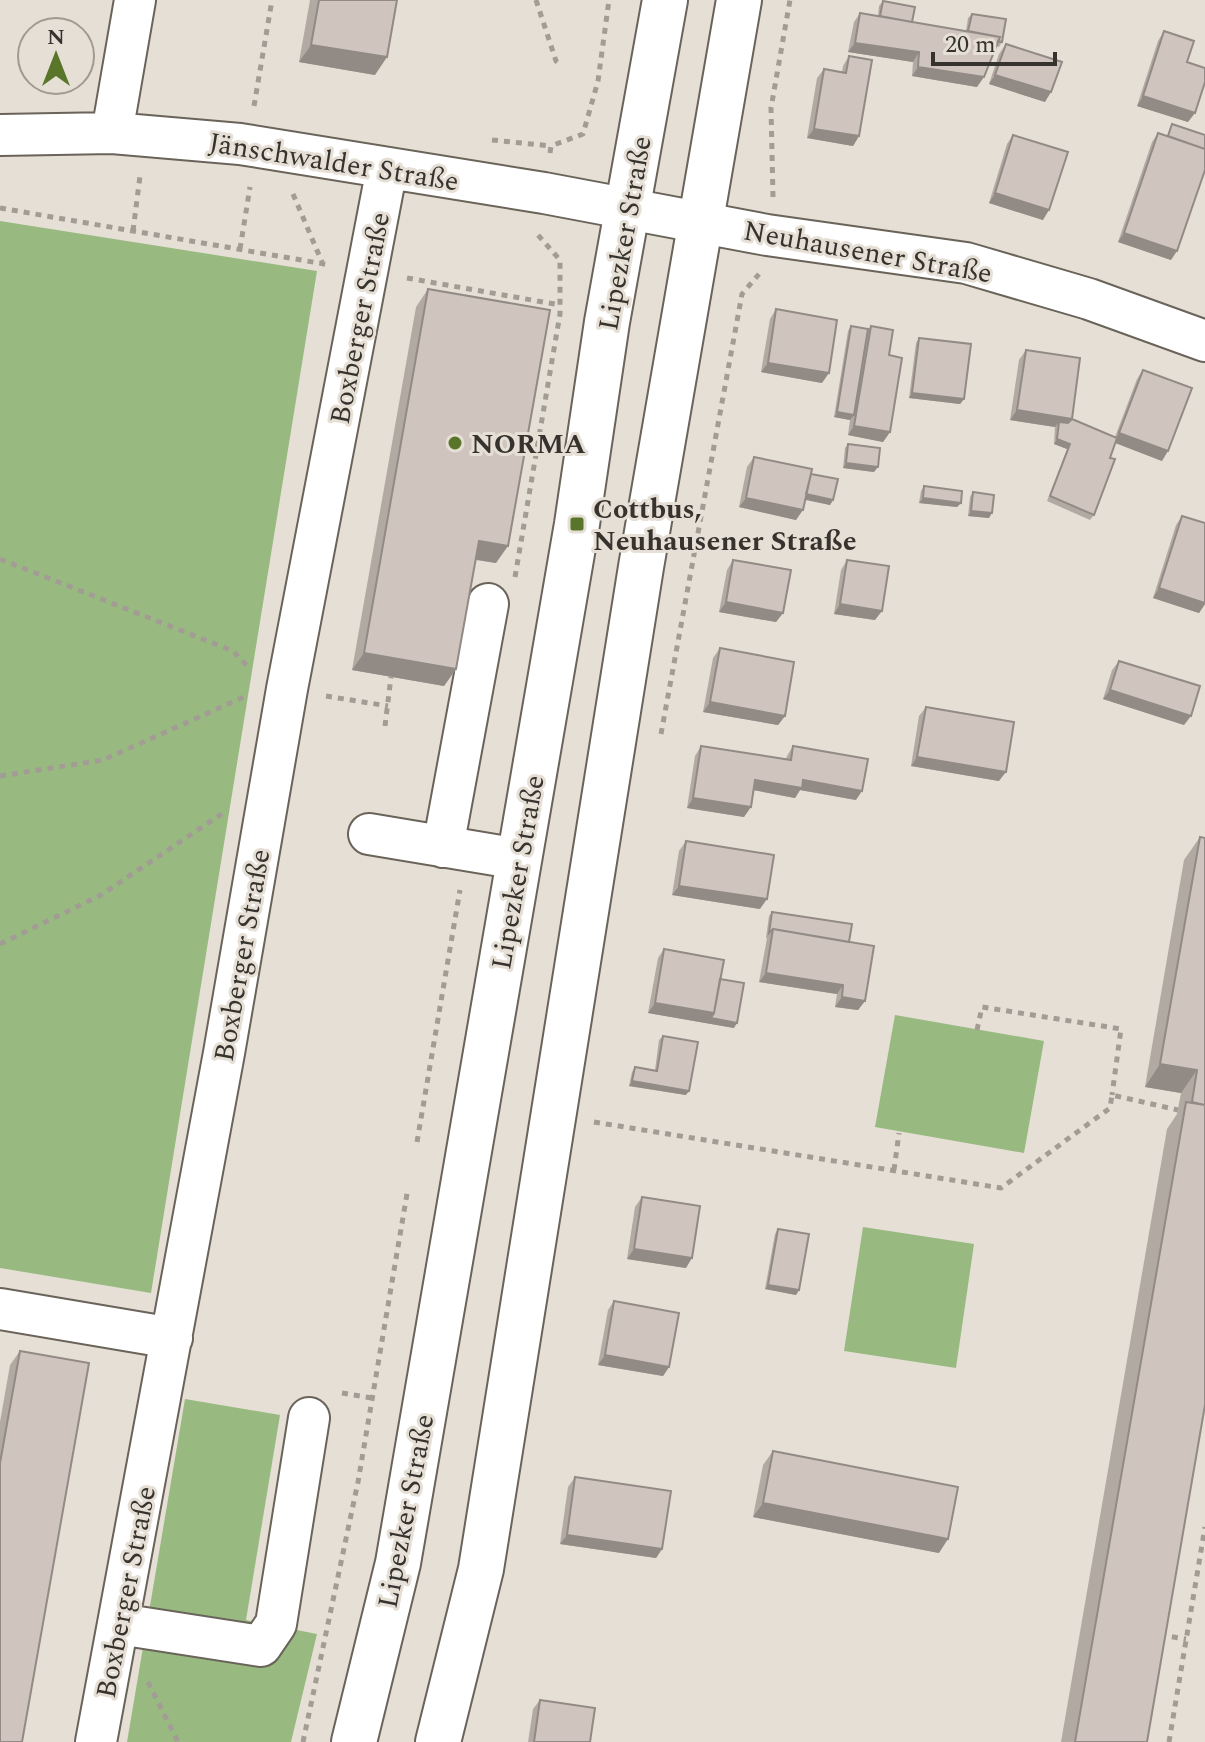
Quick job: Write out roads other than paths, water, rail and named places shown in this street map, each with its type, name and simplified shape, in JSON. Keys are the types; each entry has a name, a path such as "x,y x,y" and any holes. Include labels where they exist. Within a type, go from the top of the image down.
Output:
{"main road":[{"name":"Lipezker Straße","path":"438,1742 481,1569 636,598 665,215 665,0"},
{"name":"Lipezker Straße","path":"354,1742 398,1563 577,524 607,322 665,215 739,0"}],"street":[{"path":"129,134 135,0"},
{"name":"Jänschwalder Straße","path":"0,135 129,134 261,138 387,168 665,215"},
{"name":"Boxberger Straße","path":"96,1742 172,1338 290,674 387,168"},
{"name":"Neuhausener Straße","path":"665,215 767,235 966,263 1089,299 1205,341"},
{"path":"455,849 501,591"},
{"path":"369,834 519,859"},
{"path":"0,1309 172,1338"},
{"path":"119,1624 261,1646 276,1624 323,1405"}],"place":[{"name":"NORMA","path":"455,443"},
{"name":"Cottbus, Neuhausener Straße","path":"577,524"}]}
